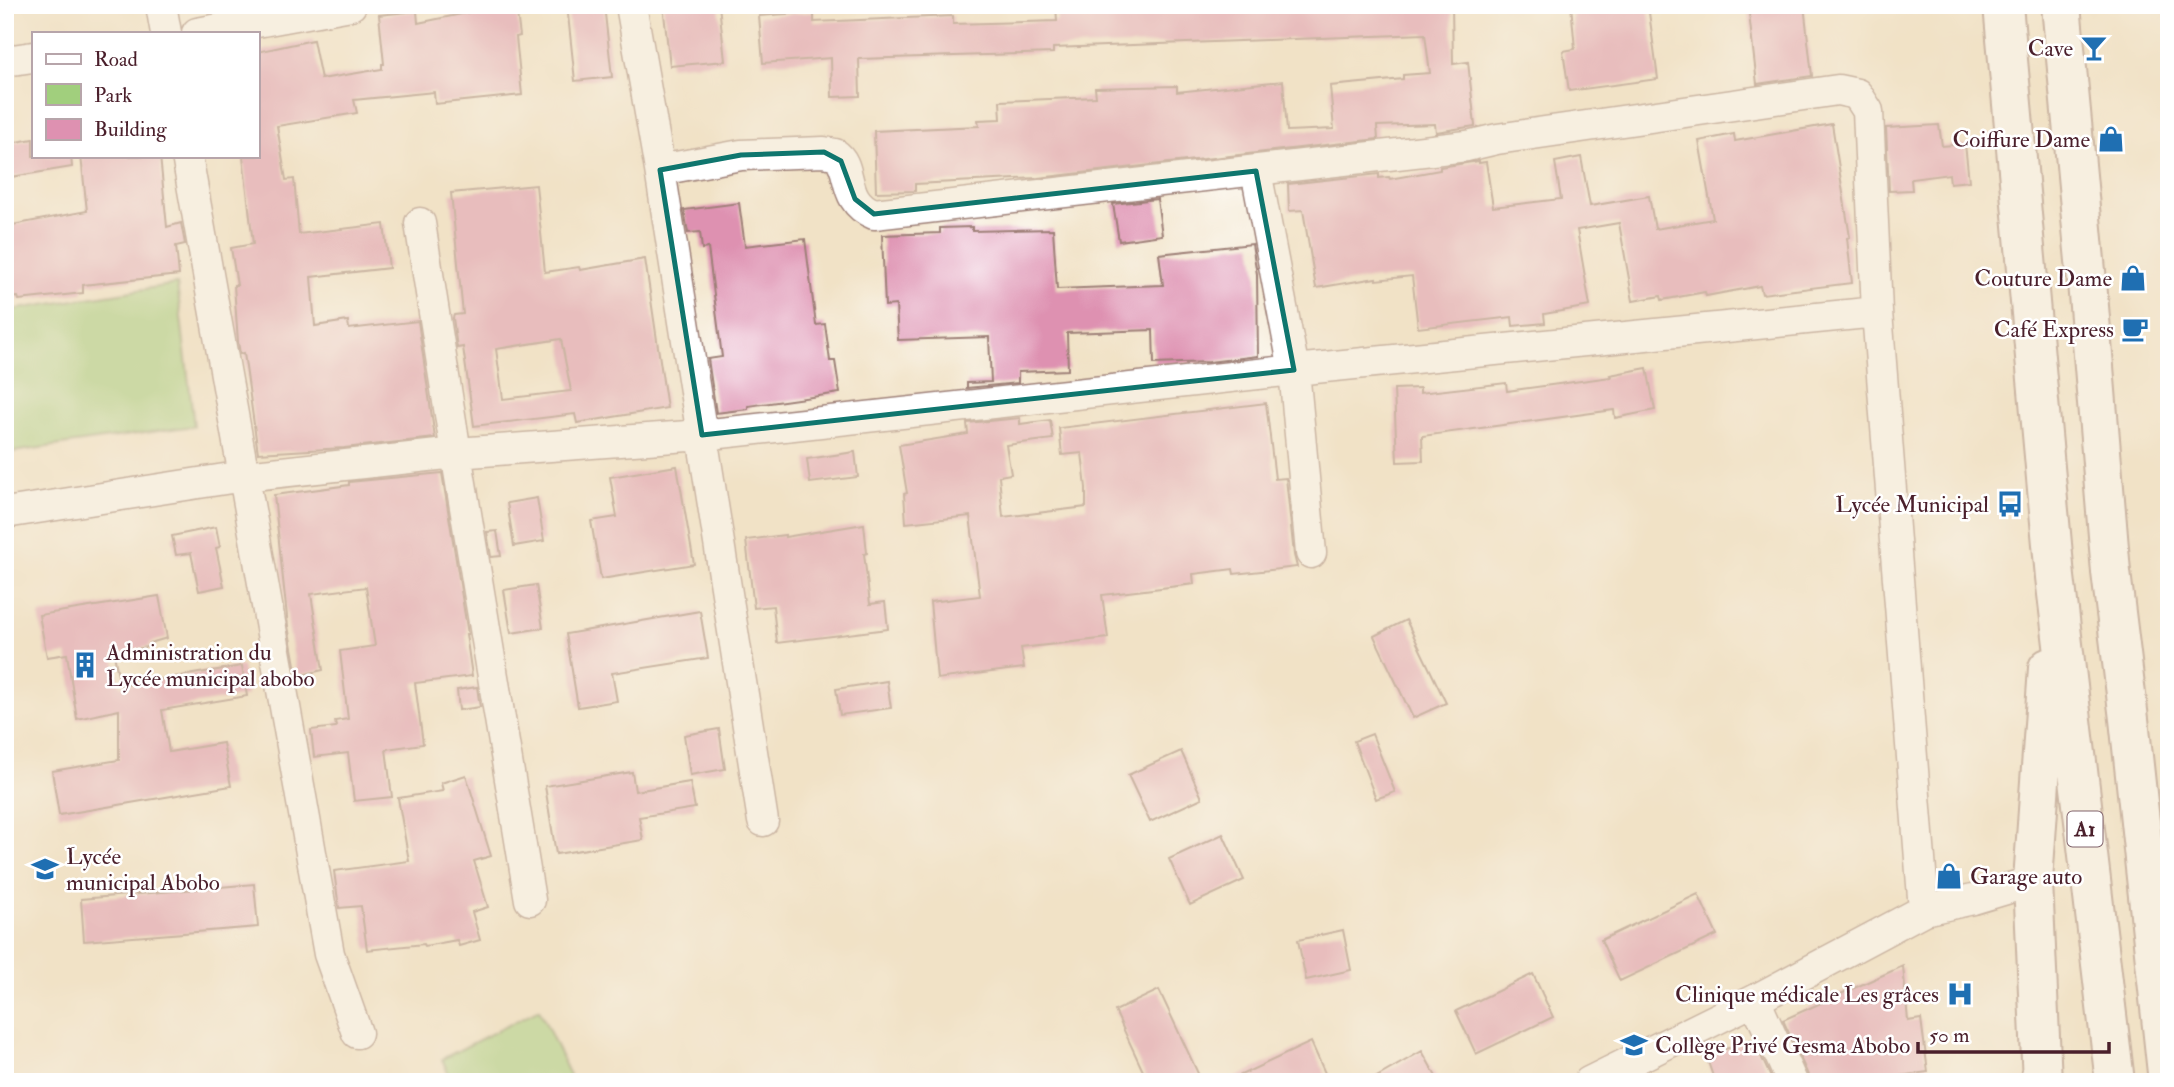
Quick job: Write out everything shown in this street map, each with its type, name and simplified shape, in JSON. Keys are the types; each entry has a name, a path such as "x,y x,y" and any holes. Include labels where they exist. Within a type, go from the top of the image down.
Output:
{"main road":[{"name":"A1","path":"2003,5 2055,577 2115,1082"},
{"path":"2062,5 2111,572 2168,1082"},
{"path":"2042,1082 2033,881 2055,577"},
{"path":"2129,719 2169,876"}],"street":[{"path":"160,5 166,32"},
{"path":"202,32 351,5"},
{"path":"631,5 764,821"},
{"path":"5,61 32,57"},
{"path":"660,170 741,155 824,152 835,154 861,209 874,214 1467,146 1510,137 1838,90 1857,94 1868,111 1877,312 1924,909"},
{"path":"187,158 329,954 357,1033"},
{"path":"1256,171 1294,370 1311,553"},
{"path":"420,223 530,900"},
{"path":"5,513 244,476 456,453 702,435 1294,370 1877,312"},
{"path":"1590,1082 1755,1000 1924,909 1973,900 2033,881"},
{"path":"1755,1000 1792,1082"}],"highlighted area":[{"path":"824,152 841,161 855,199 874,214 1256,171 1294,370 702,435 660,170 741,155"}],"green space":[{"path":"177,284 194,426 5,453 5,311"},
{"path":"539,1009 573,1082 452,1082 442,1059"}],"building":[{"path":"516,5 520,36 516,37 522,95 435,104 434,92 354,100 357,113 277,126 286,180 294,179 299,234 384,224 389,268 311,277 315,326 348,321 349,329 418,321 435,438 344,448 258,453 244,353 240,354 238,342 234,285 237,285 231,248 253,244 243,158 259,158 259,52 313,40 321,79 382,69 384,64 379,15 417,11 418,23"},
{"path":"567,5 604,5 612,77 575,81"},
{"path":"663,5 719,5 725,61 670,66"},
{"path":"1056,5 1452,5 1453,64 1468,62 1475,126 1436,132 1435,124 1377,126 1378,139 1038,178 915,184 915,191 876,192 874,131 979,126 978,120 1001,119 1000,101 1096,97 1095,88 1177,86 1177,92 1283,81 1287,131 1334,129 1330,86 1403,79 1403,75 1430,73 1425,34 1053,48 1053,53 859,59 860,96 832,97 831,58 763,63 759,16 814,12 814,22 953,16 953,24 1057,21"},
{"path":"1571,5 1648,5 1658,79 1569,91 1563,51 1575,49"},
{"path":"1748,5 1804,5 1812,76 1757,84"},
{"path":"1832,124 1850,237 1847,238 1852,283 1762,294 1760,286 1706,296 1705,292 1662,300 1661,296 1633,301 1619,223 1577,230 1590,306 1544,314 1545,323 1513,326 1512,317 1418,328 1412,276 1376,278 1316,288 1303,210 1289,211 1288,184 1379,174 1379,178 1390,179 1479,161 1486,162 1493,207 1561,199 1555,162 1581,157 1590,206 1649,196 1655,229 1713,219 1699,141 1734,134 1735,141"},
{"path":"1939,125 1942,146 1965,144 1969,181 1950,183 1949,174 1911,179 1912,190 1889,191 1886,128"},
{"path":"32,139 32,158 71,158 72,167 5,178 5,144"},
{"path":"81,158 160,158 167,227 181,223 185,244 176,246 179,275 83,285 83,293 19,300 18,297 5,298 5,259 13,259 7,226 87,211"},
{"path":"536,185 545,272 579,267 580,270 645,259 667,408 577,423 575,414 474,426 463,347 457,348 453,318 454,315 463,314 451,193","holes":["561,339 571,391 503,399 496,349"]},
{"path":"1157,199 1162,235 1119,241 1113,204"},
{"path":"739,203 745,246 805,239 816,325 825,324 830,361 835,361 840,393 716,413 708,359 722,357 708,248 702,249 700,232 688,233 684,210"},
{"path":"972,227 972,231 1053,229 1057,289 1163,285 1159,254 1252,244 1257,274 1258,356 1209,362 1154,364 1153,330 1067,333 1068,370 1018,372 1018,383 967,388 967,383 991,382 989,337 898,340 896,305 885,306 882,235 940,233 940,228"},
{"path":"1647,368 1655,410 1615,418 1614,410 1422,436 1423,461 1397,462 1394,389 1420,388 1420,393 1506,383 1507,391 1611,377 1610,375"},
{"path":"1266,403 1275,479 1286,478 1297,567 1234,574 1233,569 1193,574 1194,584 1102,595 1108,638 1021,648 1024,668 937,679 930,602 980,596 970,516 906,523 904,494 907,493 899,445 968,434 967,423 1020,418 1020,424 1050,420 1053,439 1006,445 1011,474 999,476 1003,517 1086,507 1082,453 1062,455 1059,428"},
{"path":"855,452 858,477 810,483 807,459"},
{"path":"677,466 694,564 601,579 591,521 617,517 610,477"},
{"path":"442,473 468,634 472,676 415,683 423,744 386,749 392,797 354,801 348,753 314,757 311,730 336,727 335,721 348,719 340,651 375,646 366,587 311,594 323,670 297,676 288,626 274,495 349,485 349,482"},
{"path":"537,498 544,541 514,546 507,503"},
{"path":"864,524 867,553 864,554 870,604 885,602 888,629 777,643 773,606 754,608 746,540 785,537"},
{"path":"216,527 220,547 216,548 224,586 199,591 191,553 176,555 172,536"},
{"path":"497,531 501,556 491,557 487,532"},
{"path":"536,585 543,628 511,633 504,590"},
{"path":"159,596 167,638 150,643 151,646 114,654 120,686 242,666 247,696 162,710 169,752 223,743 231,786 59,815 52,771 119,760 119,710 77,719 67,654 47,657 39,615"},
{"path":"700,611 708,658 612,673 617,701 578,707 566,634"},
{"path":"1406,620 1446,703 1413,718 1374,636"},
{"path":"887,681 891,708 840,715 836,689"},
{"path":"477,687 480,707 459,710 457,690"},
{"path":"719,729 725,769 690,775 684,735"},
{"path":"1372,734 1395,792 1376,799 1354,741"},
{"path":"1181,751 1202,798 1150,822 1128,775"},
{"path":"632,772 635,791 690,782 695,808 639,817 643,840 556,854 545,786"},
{"path":"466,775 491,856 474,861 488,907 472,912 480,940 459,946 457,940 425,946 367,950 361,906 339,908 334,871 409,861 398,798 443,791 441,783"},
{"path":"1223,834 1244,880 1190,905 1169,859"},
{"path":"254,884 258,927 84,941 81,899"},
{"path":"1698,894 1717,935 1620,981 1601,940"},
{"path":"1343,930 1351,970 1306,980 1298,940"},
{"path":"1903,966 1908,1021 1921,1019 1928,1072 1874,1082 1809,1082 1783,1020"},
{"path":"1533,974 1553,1017 1476,1054 1456,1011"},
{"path":"1159,990 1202,1082 1148,1082 1115,1011"},
{"path":"1753,1039 1773,1082 1715,1082 1706,1056"},
{"path":"1311,1042 1329,1082 1226,1082"},
{"path":"1422,1051 1439,1082 1368,1082"}],"place":[{"name":"Cave","path":"2094,48"},
{"name":"Coiffure Dame","path":"2111,139"},
{"name":"Couture Dame","path":"2133,278"},
{"name":"Café Express","path":"2135,329"},
{"name":"Lycée Municipal","path":"2010,504"},
{"name":"Administration du Lycée municipal abobo","path":"85,665"},
{"name":"Lycée municipal Abobo","path":"45,869"},
{"name":"Garage auto","path":"1949,876"},
{"name":"Clinique médicale Les grâces","path":"1960,994"},
{"name":"Collège Privé Gesma Abobo","path":"1634,1045"}]}
